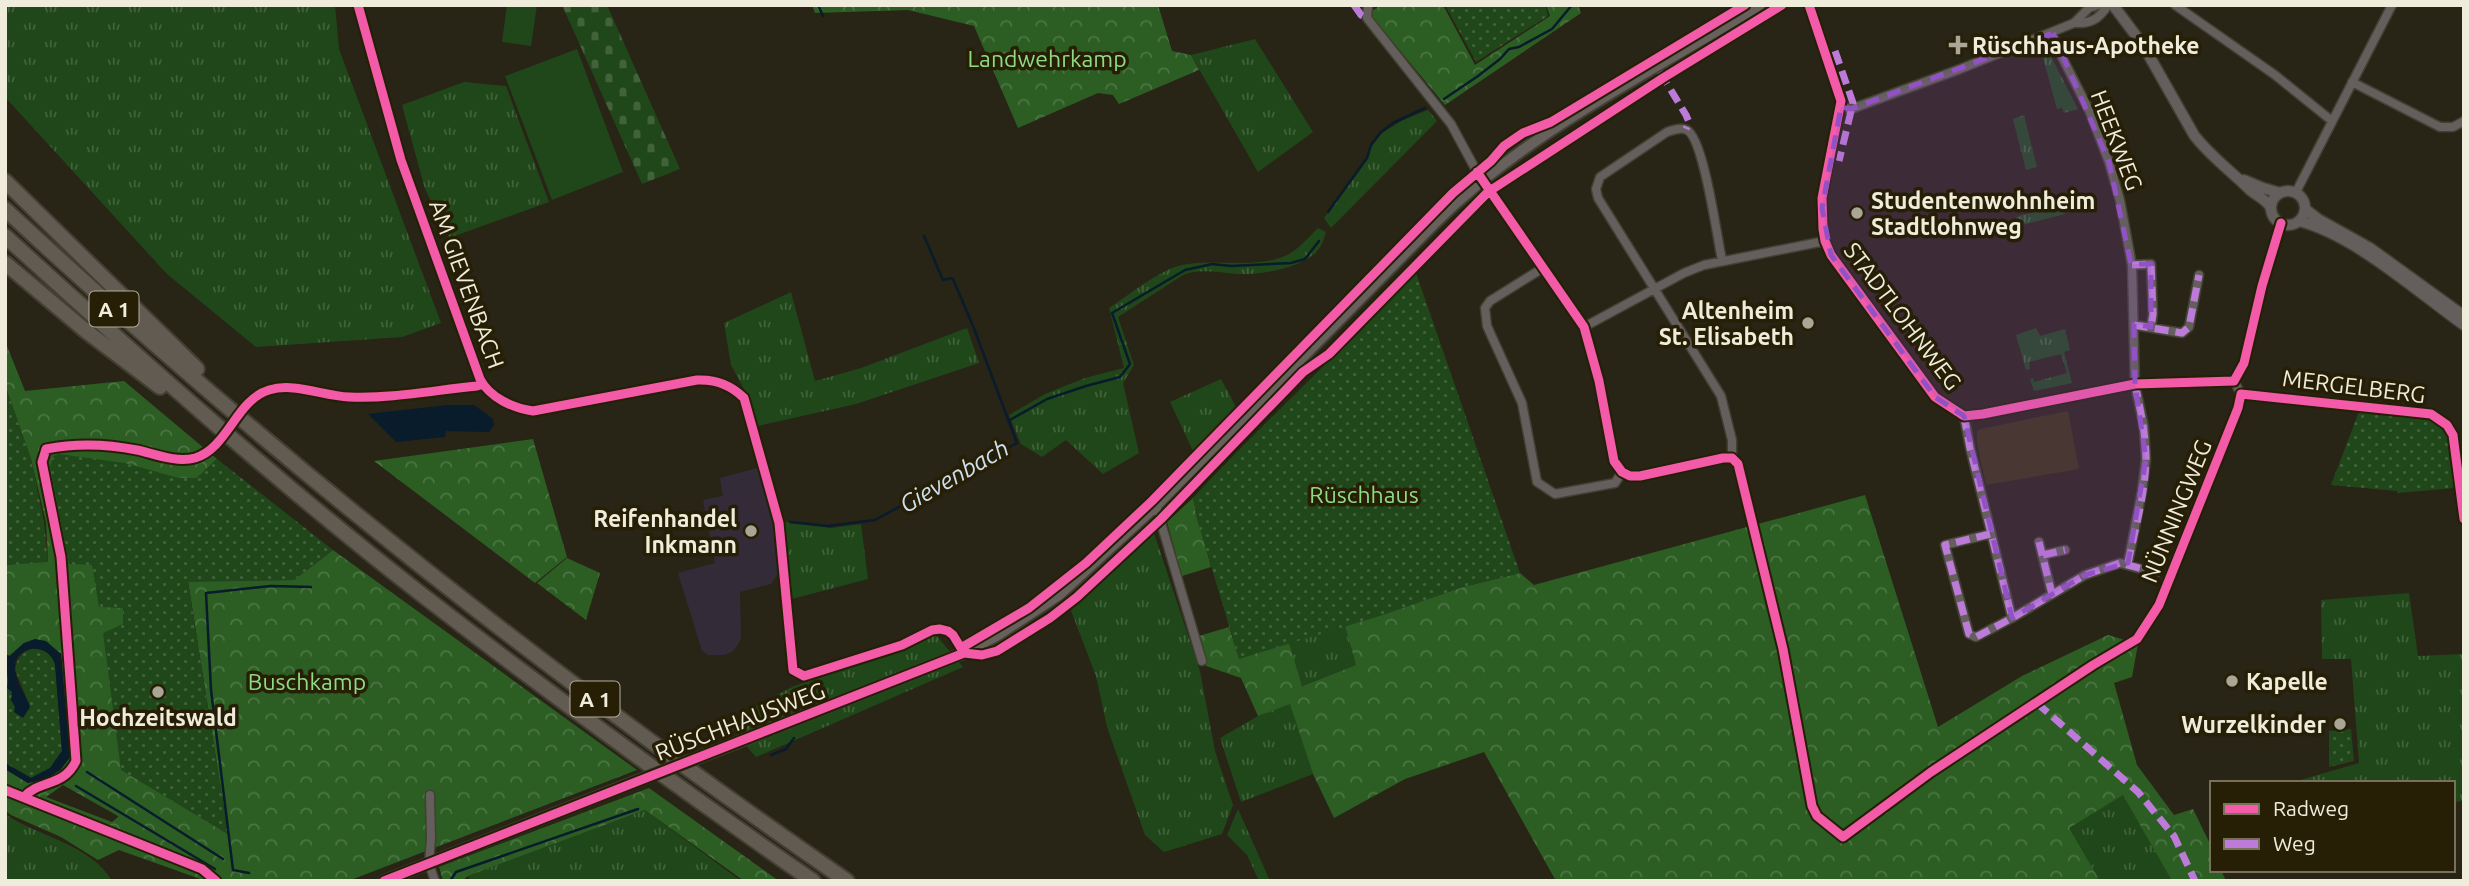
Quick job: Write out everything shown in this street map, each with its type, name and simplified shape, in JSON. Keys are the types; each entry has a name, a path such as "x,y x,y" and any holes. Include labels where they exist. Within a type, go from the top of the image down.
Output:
{"highway":[{"path":"5,181 215,386 224,406"},
{"name":"A 1","path":"5,209 224,406 348,509 706,783 847,881"},
{"name":"A 1","path":"5,236 220,428 421,593 695,799 813,881"},
{"path":"5,263 206,425 220,428"}],"main road":[{"name":"RÜSCHHAUSWEG","path":"384,881 964,653 999,635 1059,595 1156,506 1435,223 1482,179 1554,128 1760,5"}],"street":[{"name":"AM GIEVENBACH","path":"358,5 401,160 480,379 489,390 513,406 533,411 697,380 708,380 729,387 744,398 779,523 793,670 804,676 902,645 940,629 953,635 964,653"},
{"path":"1368,5 1367,18 1441,110 1482,179 1584,327 1599,381 1614,461 1622,472 1630,476 1640,476 1732,458 1738,464 1752,525"},
{"name":"STADTLOHNWEG","path":"1809,5 1841,101 1822,198 1825,241 1831,255 1935,397 1964,416 2135,384 2234,381"},
{"path":"1841,107 1851,109 2053,33 2074,23 2089,8 2098,5"},
{"path":"2074,23 2085,24 2099,18 2110,5 2143,45 2204,148 2267,202 2274,217 2281,223 2290,225 2299,221 2305,209 2303,199 2296,192 2263,188 2237,176"},
{"path":"2175,5 2274,75 2332,121"},
{"path":"2296,192 2392,5"},
{"name":"HEEKWEG","path":"2053,33 2054,41 2090,112 2109,162 2120,200 2132,265 2135,384 2144,427 2146,459 2128,563"},
{"path":"2352,82 2427,123 2453,127 2464,121"},
{"path":"1722,260 1699,146 1686,129 1667,132 1600,177 1596,189 1598,198 1721,396 1732,440 1732,458"},
{"path":"2271,208 2273,199 2280,192"},
{"path":"2305,209 2381,255 2464,316"},
{"path":"2299,221 2352,246 2464,325"},
{"path":"2241,394 2234,381 2244,363 2262,286 2281,223"},
{"path":"1584,327 1684,273 1722,260 1825,241"},
{"path":"2132,265 2151,264 2151,327"},
{"path":"1543,268 1490,301 1485,308 1487,326 1522,403 1537,482 1555,495 1615,483 1622,472"},
{"path":"2134,325 2182,333 2189,327 2199,275"},
{"name":"MERGELBERG","path":"2241,394 2421,412 2436,417 2447,425 2453,436 2464,519"},
{"name":"NÜNNINGWEG","path":"2137,639 2153,617 2163,595 2238,408 2241,394"},
{"path":"1964,416 2012,618"},
{"path":"1156,506 1202,661"},
{"path":"1990,534 1945,545 1969,634 1976,637 2085,575 2120,562 2141,569"},
{"path":"2039,542 2052,594"},
{"path":"2043,555 2065,550"},
{"path":"5,790 202,869 216,881"},
{"path":"430,795 429,864 435,881"}],"highlighted area":[{"path":"2053,33 2109,162 2131,264 2151,264 2151,327 2134,324 2135,384 2146,459 2128,563 2085,575 2012,618 1964,416 1935,397 1831,255 1822,208 1841,107 1851,109"}],"shaded area":[{"path":"2068,411 2079,469 1986,485 1977,431"},
{"path":"757,468 767,491 777,539 780,571 771,584 740,592 741,638 737,646 724,655 708,655 702,651 678,573 715,563 703,500 723,496 720,478"}],"green space":[{"path":"5,5 335,5 339,49 441,323 402,337 256,347 167,274 5,97"},
{"path":"507,5 537,5 531,46 502,42"},
{"path":"562,5 607,5 680,169 642,184"},
{"name":"Landwehrkamp","path":"812,5 1158,5 1172,51 1191,55 1199,70 1119,104 1113,95 1098,93 1018,128 974,26 908,10 815,13"},
{"path":"1381,5 1443,5 1475,65 1550,16 1546,5 1578,5 1581,13 1445,105 1372,17 1372,11"},
{"path":"1445,5 1545,5 1548,16 1476,62"},
{"path":"1255,39 1313,132 1258,172 1191,55"},
{"path":"577,49 623,172 552,200 505,76"},
{"path":"2041,50 2048,51 2078,109 2064,113 2062,108 2057,109"},
{"path":"464,82 506,86 549,202 449,238 425,189 402,105"},
{"path":"1428,110 1437,121 1331,228 1324,218 1367,159 1372,146 1382,133 1403,120"},
{"path":"2024,115 2037,167 2026,170 2013,119"},
{"path":"2063,205 2065,214 2015,227 2011,224 2018,216"},
{"path":"1318,228 1326,232 1321,245 1314,254 1294,265 1259,273 1189,273 1118,317 1134,365 1123,383 1139,453 1103,474 1066,440 1042,457 1021,444 1009,415 1045,394 1085,378 1124,368 1109,308 1170,269 1191,264 1272,260 1285,256 1303,244"},
{"name":"Rüschhaus","path":"1415,270 1520,573 1463,587 1383,615 1239,659 1193,498"},
{"path":"791,292 815,381 861,368 967,328 979,363 856,404 758,426 751,402 731,365 724,323"},
{"path":"2036,328 2040,336 2065,329 2070,350 2064,352 2072,383 2034,391 2030,379 2033,378 2034,382 2067,373 2061,354 2029,362 2030,369 2026,370 2016,335"},
{"name":"Buschkamp","path":"5,341 25,391 124,381 217,459 197,478 179,478 92,565 123,608 122,770 228,834 188,581 294,580 333,550 637,770 348,881 206,881 119,850 98,860 61,837 11,815 5,810 5,769 28,783 60,771 70,757 61,654 24,643 9,656 5,654 5,565 48,561 46,522 31,459 5,385","holes":["63,785 118,816 112,822 46,797"]},
{"path":"1221,379 1237,409 1194,453 1170,402"},
{"path":"5,385 31,459 44,521 48,562 5,565"},
{"path":"2360,409 2409,413 2422,416 2443,428 2452,449 2457,486 2398,493 2331,485"},
{"path":"533,439 567,557 535,583 374,461"},
{"name":"Hochzeitswald","path":"59,454 125,463 179,478 197,478 217,459 333,550 294,580 188,582 228,834 121,770 103,633 123,624 123,608 99,607 92,565 69,564 50,467 53,456"},
{"path":"1865,495 1938,727 2022,676 2108,635 2138,644 2132,677 2114,683 2137,765 2174,815 2193,809 2210,844 2210,872 2222,872 2226,881 2172,881 2123,795 2069,828 2100,881 1556,881 1484,752 1405,779 1334,818 1313,774 1290,704 1258,716 1241,678 1206,666 1199,636 1229,627 1239,658 1289,643 1302,686 1356,665 1345,626 1463,587 1520,573 1534,585"},
{"path":"1193,498 1211,567 1182,576 1167,522"},
{"path":"781,521 831,528 861,524 868,579 788,600"},
{"path":"1153,530 1200,671 1215,751 1233,805 1222,834 1164,852 1145,835 1107,727 1096,676 1070,608"},
{"path":"567,558 600,573 586,620 537,583"},
{"path":"2409,593 2418,656 2464,654 2464,801 2455,802 2455,781 2297,781 2359,763 2351,659 2322,659 2321,600"},
{"path":"1345,626 1356,665 1301,686 1289,643"},
{"path":"936,635 963,667 756,757 729,726 745,719 741,714 792,687"},
{"path":"36,648 48,653 55,664 62,751 50,768 31,778 5,763 5,669 12,692 30,706 15,670 21,655"},
{"path":"1290,703 1313,774 1241,802 1220,738 1258,716"},
{"path":"2351,729 2354,761 2329,767 2329,731"},
{"path":"649,788 779,881 744,881 645,810 468,876 462,881 443,881 439,867"},
{"path":"2123,794 2172,881 2100,881 2068,828"},
{"path":"1238,809 1270,881 1259,881 1247,855 1227,835"},
{"path":"645,810 741,881 470,881 468,876"},
{"path":"5,814 91,858 112,881 5,881"}],"water":[{"path":"448,405 474,405 493,419 494,425 489,432 446,431 445,437 396,442 368,414"},
{"path":"35,639 46,641 61,654 70,757 62,768 52,775 28,783 5,769 5,763 31,778 50,768 62,751 55,664 51,656 45,651 31,649 24,651 16,662 17,679 30,707 23,718 14,712 12,692 7,688 5,654 10,656 24,643"}],"waterway":[{"path":"818,5 823,16"},
{"name":"Gievenbach","path":"1444,99 1478,76 1509,49 1519,47 1552,29 1572,5"},
{"name":"Gievenbach","path":"1328,212 1367,158 1371,145 1380,133 1393,123 1425,108"},
{"name":"Gievenbach","path":"790,522 828,526 875,520 1017,443 953,279 943,280 924,236"},
{"name":"Gievenbach","path":"1008,421 1047,399 1120,377 1130,364 1112,313 1185,270 1212,264 1231,266 1291,263 1305,259 1319,241"},
{"path":"249,873 233,870 211,690 206,593 271,586 311,587"},
{"name":"Gievenbach","path":"771,755 786,749 794,738"},
{"path":"87,772 223,859"},
{"path":"76,786 215,869"},
{"name":"Gievenbach","path":"450,881 456,872 638,809"}],"marked path":[{"path":"1354,5 1361,15 1367,18"},
{"path":"1835,51 1853,103 1839,161"},
{"path":"1660,72 1686,115 1689,122 1686,129"},
{"path":"2132,265 2151,264 2151,327"},
{"path":"2134,325 2182,333 2189,327 2199,275"},
{"path":"2128,563 2142,499 2146,460 2144,431 2135,384"},
{"path":"1964,416 2012,618"},
{"path":"1990,534 1945,545 1969,634 1976,637 2085,575 2120,563 2171,576"},
{"path":"2039,542 2052,594"},
{"path":"2043,555 2065,550"},
{"path":"2037,703 2138,792 2174,836 2195,881"}],"cycle path":[{"path":"358,5 401,160 484,386 510,405 533,411 697,380 728,386 744,398 779,523 793,670 804,676 902,645 932,630 940,629 953,635 964,653"},
{"path":"961,648 1029,608 1086,563 1152,501 1453,193 1491,161 1504,146 1523,133 1551,122 1745,5"},
{"path":"964,653 982,655 997,651 1050,618 1077,597 1161,519 1303,372 1329,354 1488,192 1663,78 1782,5"},
{"path":"1809,5 1841,101 1822,198 1825,241 1831,255 1935,397 1964,416 2135,384 2234,381 2244,363 2262,286 2281,223"},
{"path":"1477,172 1584,327 1599,381 1614,461 1622,472 1630,476 1640,476 1723,458 1732,458 1738,464 1783,649 1812,806 1817,816 1843,837 1931,772 2137,639 2159,605 2238,408 2241,394 2431,414 2447,425 2453,435 2464,519"},
{"path":"24,797 30,791 58,780 71,770 76,761 61,557 42,462 46,449 103,445 173,459 195,458 216,445 248,403 269,390 288,388 339,396 381,397 483,384"},
{"path":"384,881 964,653"},
{"path":"5,790 202,869 216,881"}],"place":[{"name":"Rüschhaus-Apotheke","path":"1958,45"},
{"name":"Studentenwohnheim Stadtlohnweg","path":"1857,213"},
{"name":"Altenheim St. Elisabeth","path":"1808,323"},
{"name":"Reifenhandel Inkmann","path":"751,531"},
{"name":"Kapelle","path":"2232,681"},
{"name":"Hochzeitswald","path":"158,692"},
{"name":"Wurzelkinder","path":"2340,724"}]}
